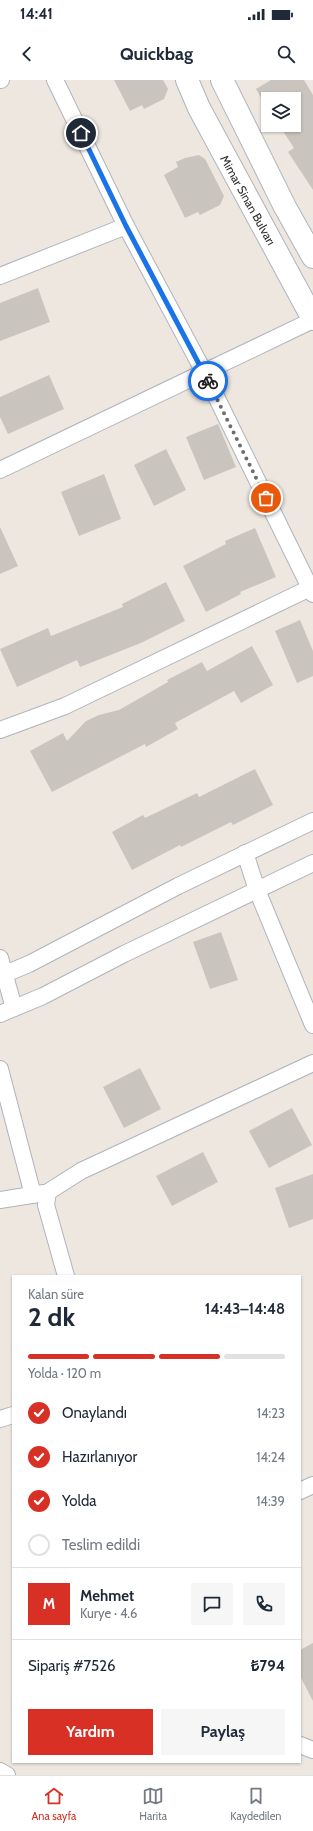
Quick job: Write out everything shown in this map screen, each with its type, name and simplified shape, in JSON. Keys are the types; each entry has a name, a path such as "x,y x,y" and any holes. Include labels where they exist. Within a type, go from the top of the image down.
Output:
{"main road":[{"name":"Mimar Sinan Bulvarı","path":"187,80 198,108 313,319"},
{"path":"222,80 285,208 313,257"}],"street":[{"path":"0,730 65,706 311,591 204,372 126,226 55,80"},
{"path":"0,276 126,226"},
{"path":"0,470 313,319"},
{"path":"2,975 30,964 178,886 313,821"},
{"path":"245,853 257,890 313,1025"},
{"path":"0,958 7,1011 43,996 124,954 313,863"},
{"path":"0,1200 40,1194 81,1171 313,1063"},
{"path":"0,1069 40,1194 46,1205 66,1275"},
{"path":"0,1419 12,1416"},
{"path":"301,1491 313,1485"},
{"path":"301,1745 313,1750"},
{"path":"0,1771 7,1775"}],"building":[{"path":"114,80 163,80 168,89 164,99 144,109 142,105 130,111"},
{"path":"271,80 304,80 313,95 313,190 288,152 294,148 284,132 301,132 301,92 261,92 261,97 256,89"},
{"path":"199,155 205,159 224,196 220,205 200,215 198,212 185,218 164,175 178,167 176,162 185,158"},
{"path":"38,288 50,322 0,341 0,303"},
{"path":"49,375 64,409 8,434 0,417 0,397"},
{"path":"218,424 236,467 204,480 186,437"},
{"path":"166,449 186,490 154,506 134,465"},
{"path":"104,474 121,519 79,536 61,492"},
{"path":"0,527 18,566 0,574"},
{"path":"255,528 276,577 240,592 241,594 206,612 183,566 226,544 225,541"},
{"path":"166,582 185,621 141,643 80,667 77,660 17,687 0,649 48,628 51,636 123,607 122,604"},
{"path":"300,620 313,651 313,676 297,683 275,631"},
{"path":"252,646 273,685 241,703 234,691 175,723 178,729 146,747 145,744 52,792 30,751 63,733 67,741 86,721 99,715 119,710 168,682 167,680 202,662 207,671"},
{"path":"255,769 273,805 233,825 231,822 181,847 180,845 132,870 112,832 143,815 145,818 197,793 199,797"},
{"path":"221,932 238,980 210,989 193,942"},
{"path":"140,1068 161,1109 124,1128 103,1087"},
{"path":"292,1108 312,1145 269,1168 249,1131"},
{"path":"203,1152 218,1182 172,1206 156,1176"},
{"path":"313,1174 313,1219 289,1228 275,1188"},
{"path":"313,1643 313,1701 301,1678 301,1649"}],"way so far":[{"path":"208,381 266,498"}],"route":[{"path":"81,133 126,226 208,381"}]}
